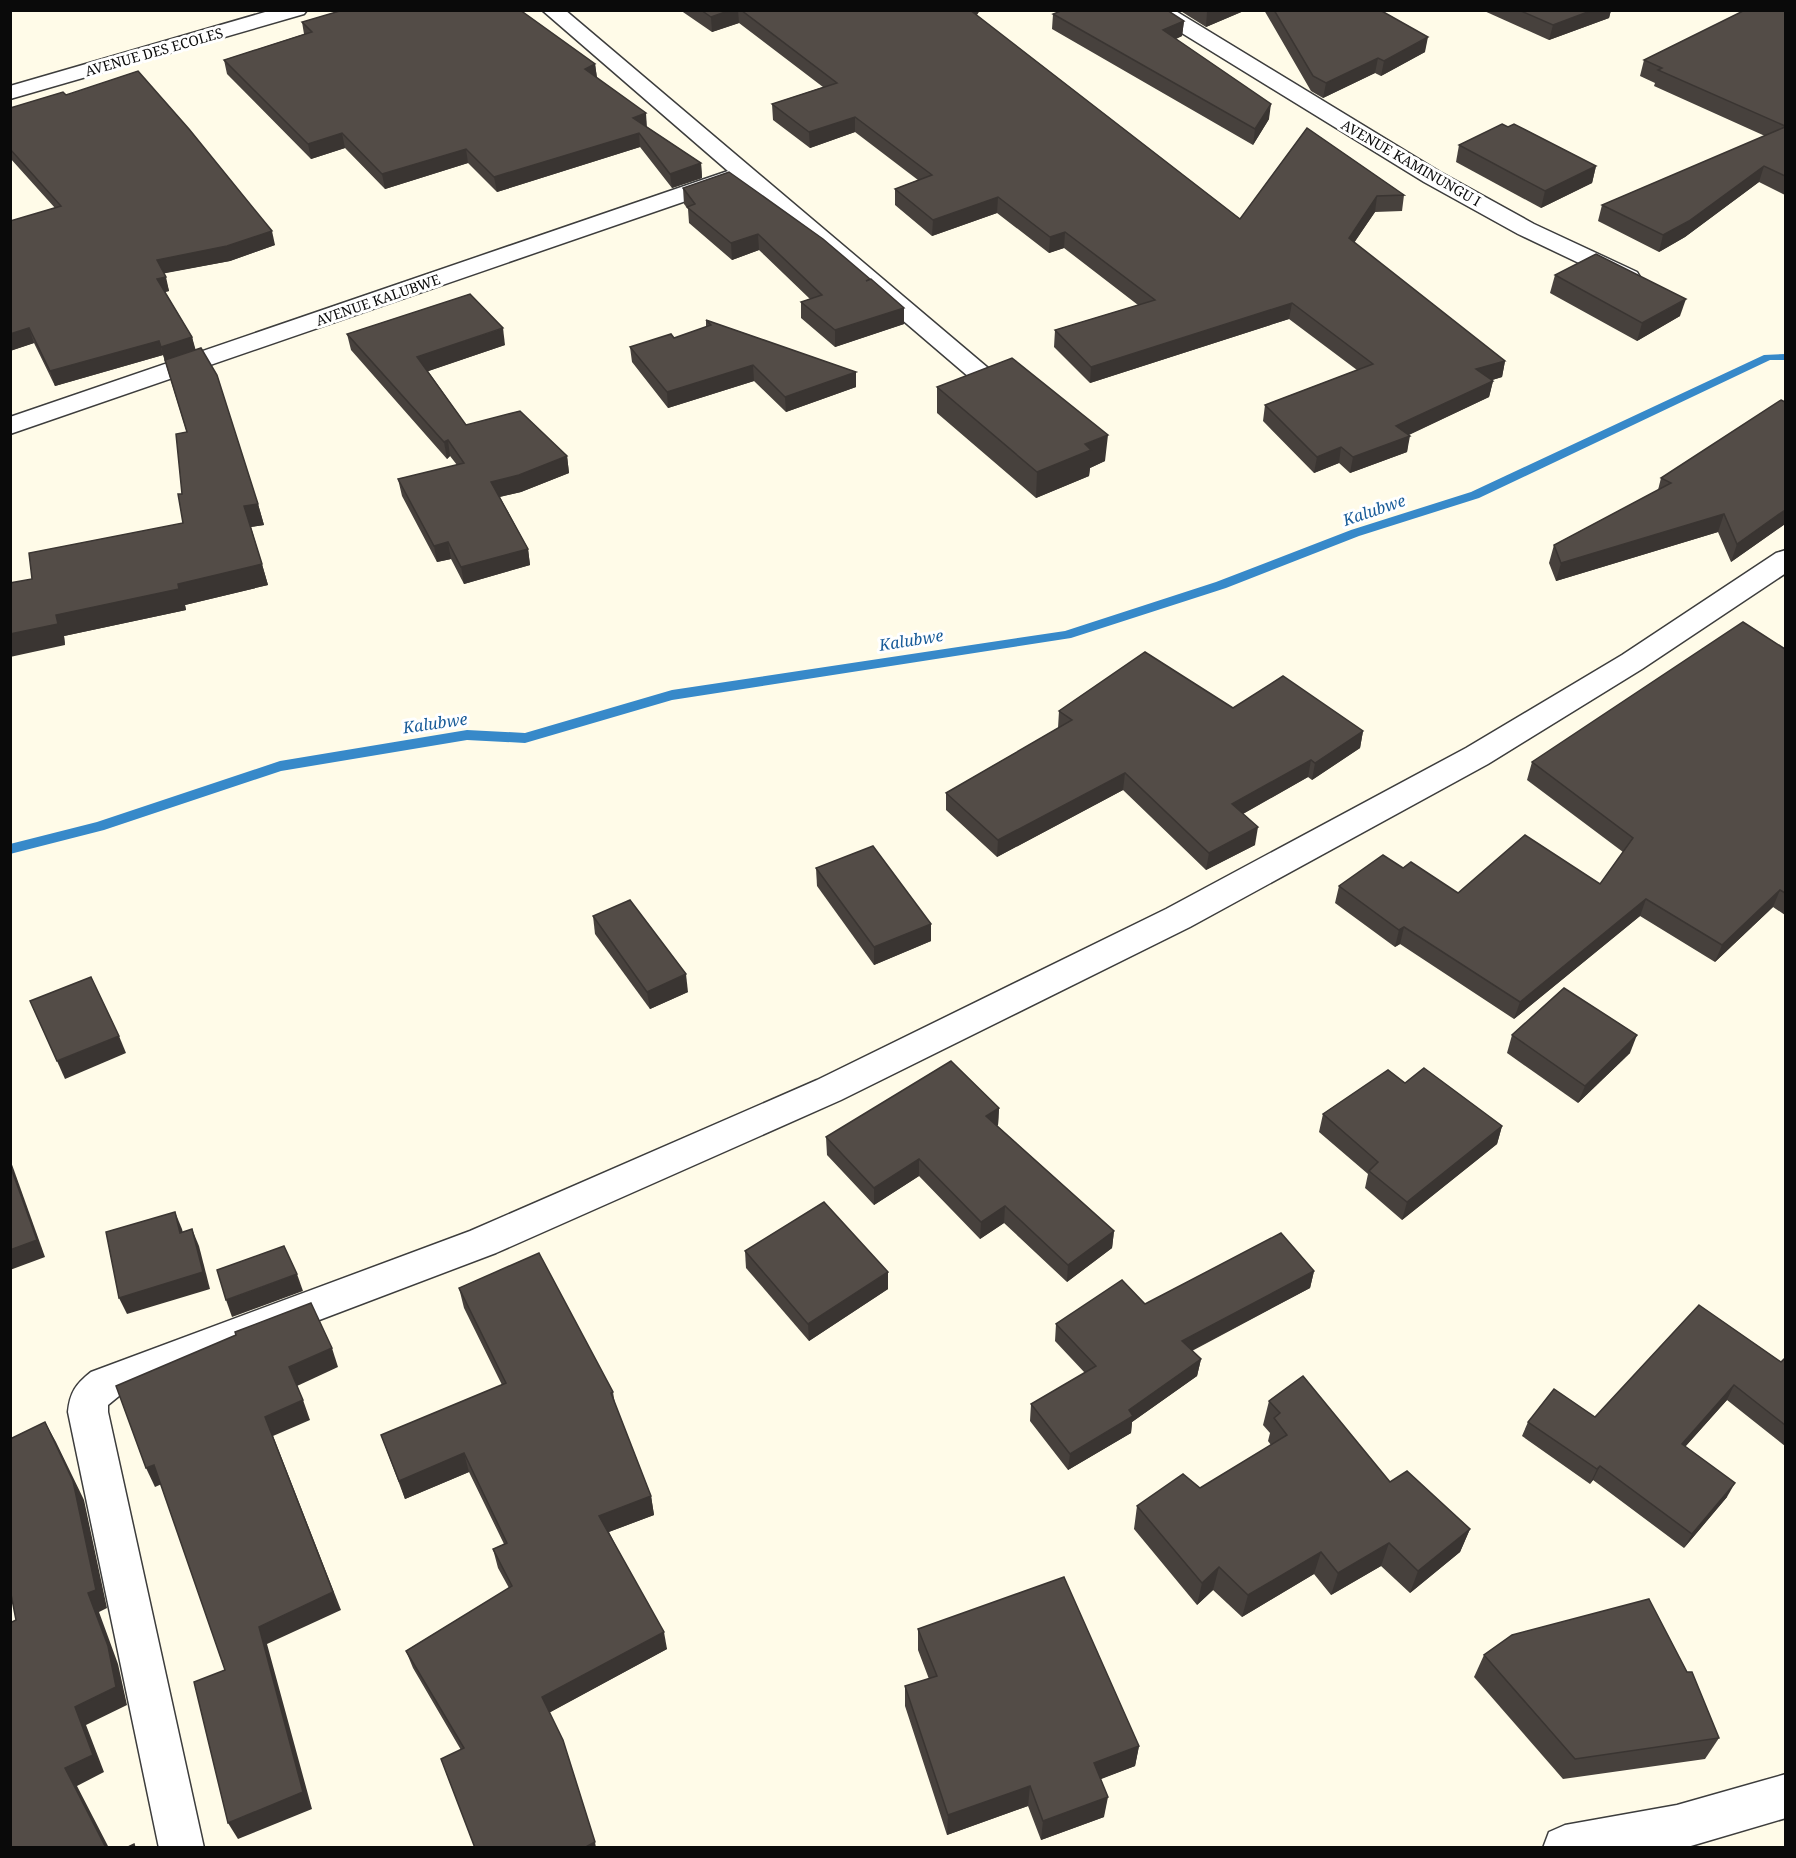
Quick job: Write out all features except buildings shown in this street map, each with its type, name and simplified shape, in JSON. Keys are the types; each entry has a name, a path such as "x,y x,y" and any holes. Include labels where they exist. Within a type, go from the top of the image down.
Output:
{"street":[{"name":"AVENUE DES ECOLES","path":"10,93 297,10"},
{"path":"552,10 985,378"},
{"name":"AVENUE KAMINUNGU I","path":"1158,10 1432,177 1526,229 1652,289"},
{"name":"AVENUE KALUBWE","path":"10,426 746,173"},
{"path":"182,1848 88,1412 89,1396 105,1384 133,1372 483,1242 829,1090 1178,918 1477,756 1642,656 1785,559"},
{"path":"1566,1848 1614,1840 1751,1809 1785,1796"}],"waterway":[{"name":"Kalubwe","path":"10,849 99,826 280,766 467,735 525,738 672,695 1066,635 1221,585 1355,533 1475,495 1768,357 1786,357"}]}
